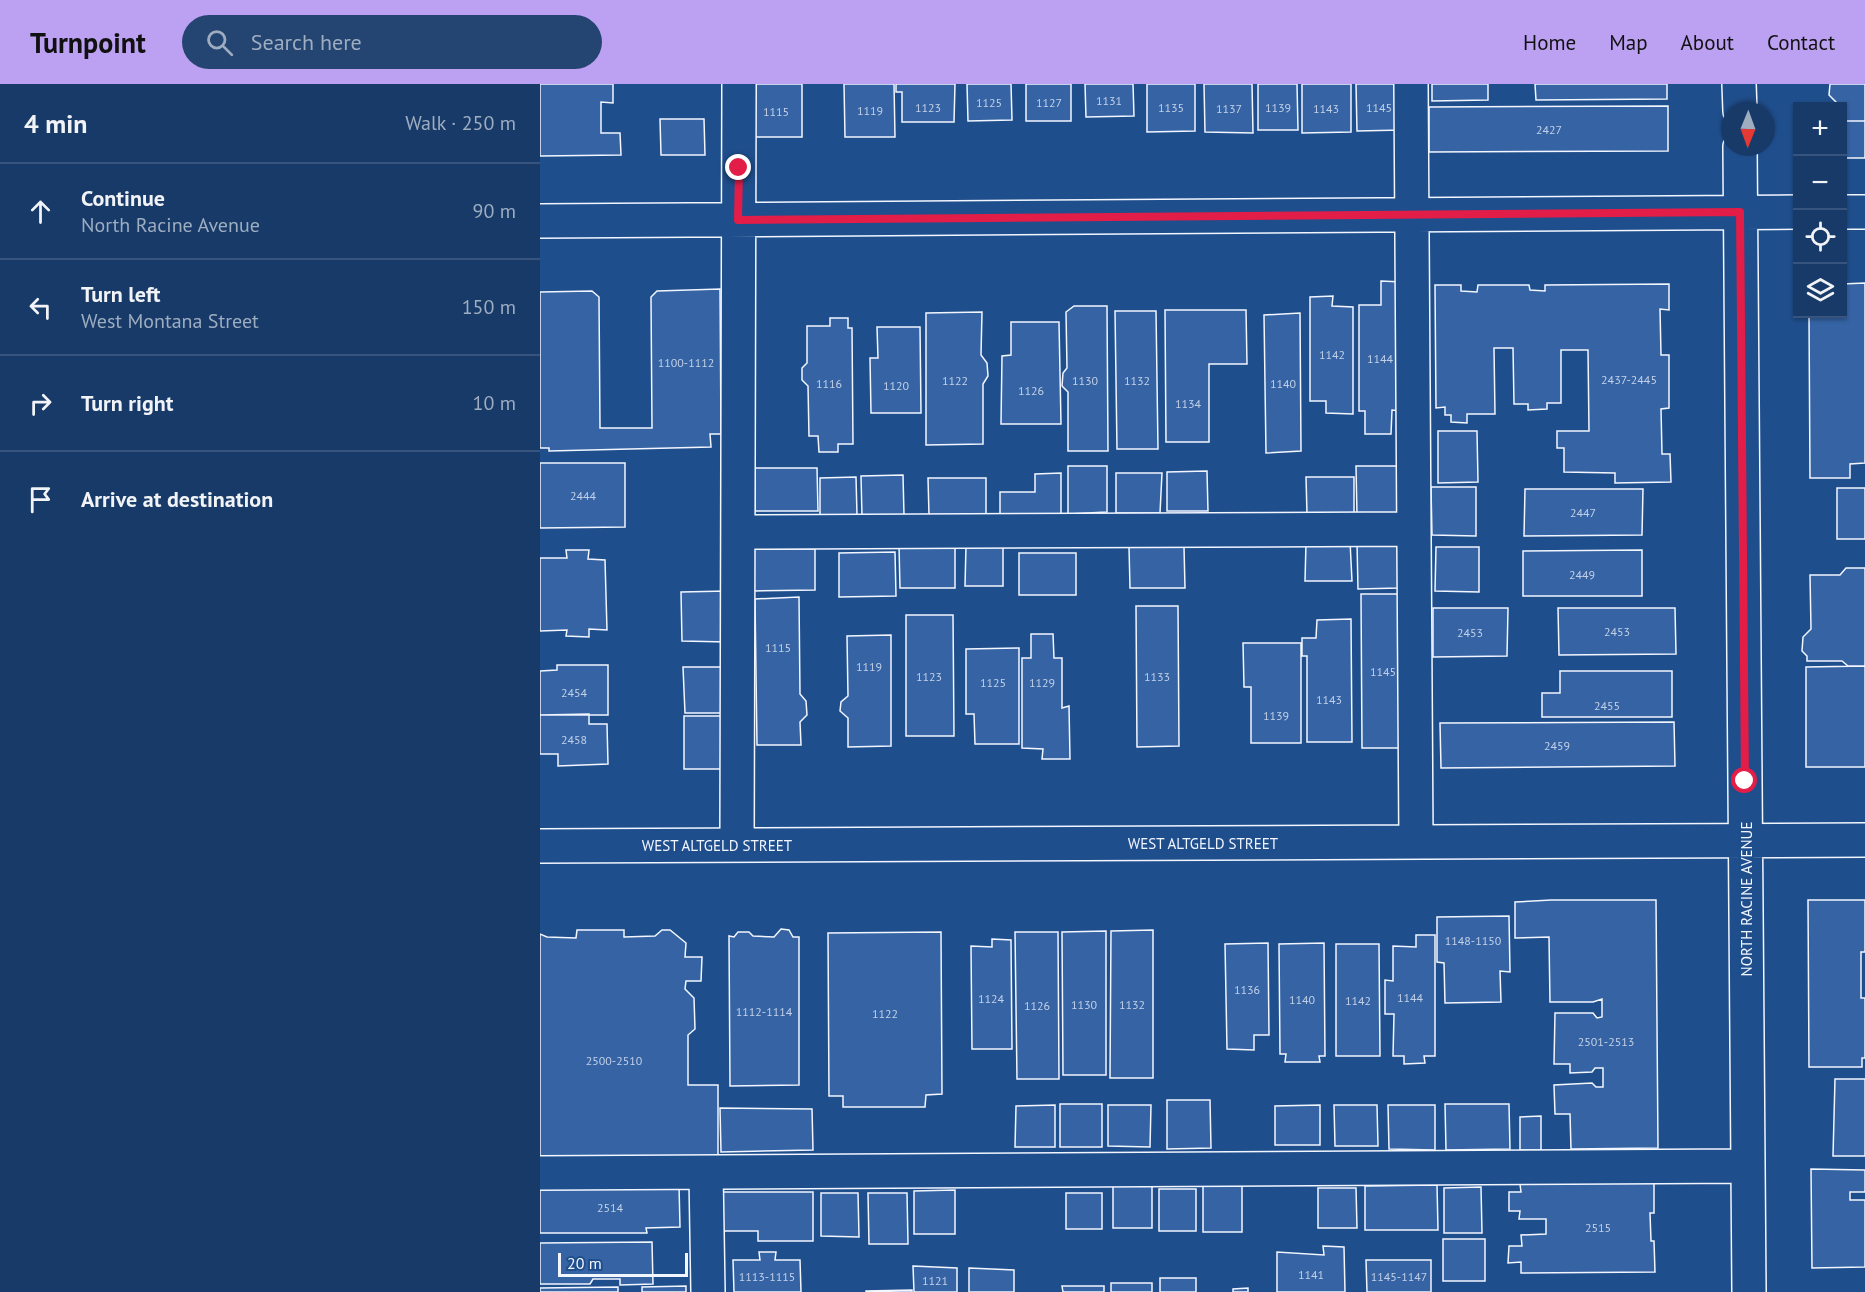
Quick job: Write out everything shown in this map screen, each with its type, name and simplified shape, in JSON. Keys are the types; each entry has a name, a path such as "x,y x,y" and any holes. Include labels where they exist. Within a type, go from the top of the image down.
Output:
{"street":[{"path":"737,845 739,84"},
{"path":"1411,84 1416,842"},
{"path":"1739,84 1740,102"},
{"name":"NORTH RACINE AVENUE","path":"1740,156 1749,1292"},
{"path":"540,221 1793,212"},
{"path":"1847,212 1865,212"},
{"path":"738,531 1413,530"},
{"name":"WEST ALTGELD STREET","path":"540,846 1865,840"},
{"path":"540,1173 1748,1166"},
{"path":"706,1173 708,1292"}],"building":[{"path":"540,84 613,84 613,103 601,102 601,133 620,133 621,155 540,156"},
{"path":"751,84 802,84 802,137 751,137"},
{"path":"844,84 894,84 895,137 845,137"},
{"path":"896,84 955,84 954,122 902,122 902,92 896,92"},
{"path":"967,84 1011,84 1012,120 968,121"},
{"path":"1026,84 1071,84 1071,121 1026,121"},
{"path":"1085,84 1133,84 1134,116 1086,117"},
{"path":"1147,84 1195,84 1195,131 1147,132"},
{"path":"1204,84 1252,84 1253,133 1205,132"},
{"path":"1258,84 1297,84 1298,130 1258,130"},
{"path":"1302,84 1351,84 1351,132 1302,133"},
{"path":"1356,84 1402,84 1402,130 1357,131"},
{"path":"1432,84 1488,84 1488,100 1432,101"},
{"path":"1535,84 1667,84 1667,99 1536,100"},
{"path":"1830,84 1865,84 1865,121 1847,121 1847,102 1836,102 1829,95"},
{"path":"1668,106 1668,151 1429,152 1429,107"},
{"path":"660,119 704,119 705,155 661,155"},
{"path":"1847,121 1865,121 1865,158 1847,158"},
{"path":"1381,281 1402,282 1402,411 1392,410 1391,434 1365,434 1365,411 1359,411 1359,305 1381,305"},
{"path":"1865,283 1865,463 1850,464 1850,478 1810,478 1809,318 1847,318 1847,284"},
{"path":"1669,284 1669,310 1660,309 1661,355 1669,355 1669,408 1661,409 1662,454 1670,454 1671,482 1615,483 1615,473 1564,472 1564,448 1557,448 1557,431 1589,431 1588,350 1561,350 1561,403 1547,403 1547,409 1528,410 1528,404 1514,404 1513,348 1494,348 1495,414 1467,414 1467,423 1451,422 1451,415 1445,415 1445,407 1436,408 1435,285 1461,285 1461,291 1477,292 1478,285 1529,285 1530,290 1545,291 1545,285"},
{"path":"720,289 721,434 710,434 711,447 549,451 549,448 540,448 540,292 592,291 599,297 600,428 652,428 651,297 657,291"},
{"path":"1333,296 1332,306 1353,307 1353,414 1326,413 1326,401 1310,401 1310,297"},
{"path":"1074,306 1107,306 1108,451 1068,451 1068,392 1062,386 1063,373 1067,368 1066,312"},
{"path":"1165,310 1246,310 1247,364 1209,364 1209,442 1166,442"},
{"path":"1115,311 1156,311 1158,449 1117,449"},
{"path":"982,312 981,355 987,363 988,376 983,384 983,444 926,445 926,313"},
{"path":"1300,313 1301,451 1266,453 1264,315"},
{"path":"830,318 848,318 848,328 852,328 853,444 838,444 838,452 819,452 818,436 809,436 808,386 802,380 802,368 807,363 807,326 830,326"},
{"path":"1011,322 1059,322 1061,424 1001,424 1002,356 1011,355"},
{"path":"877,327 920,327 921,413 871,413 870,358 878,358"},
{"path":"1438,431 1477,431 1478,482 1438,483"},
{"path":"540,463 625,463 625,527 540,528"},
{"path":"1068,466 1107,466 1107,512 1068,514"},
{"path":"1356,466 1401,466 1401,514 1357,515"},
{"path":"755,468 817,468 818,511 755,511"},
{"path":"1207,471 1208,511 1167,511 1167,472"},
{"path":"1061,473 1061,516 1000,517 1000,492 1035,492 1035,474"},
{"path":"1116,473 1162,473 1160,513 1116,513"},
{"path":"903,475 904,515 862,516 861,476"},
{"path":"856,477 857,515 820,516 820,478"},
{"path":"1306,477 1354,477 1354,514 1307,514"},
{"path":"928,478 986,478 986,515 929,515"},
{"path":"1431,487 1476,487 1476,536 1432,535"},
{"path":"1837,488 1865,488 1865,539 1837,539"},
{"path":"1525,489 1643,489 1642,535 1524,536"},
{"path":"1350,541 1352,581 1305,581 1306,543"},
{"path":"1400,542 1399,588 1358,589 1357,543"},
{"path":"1003,545 1003,586 965,586 966,546"},
{"path":"899,546 955,547 955,588 900,588"},
{"path":"1129,547 1184,547 1185,588 1130,588"},
{"path":"1436,547 1479,547 1479,592 1435,591"},
{"path":"753,549 815,549 815,590 754,591"},
{"path":"566,550 589,550 588,559 605,560 607,630 589,629 589,637 566,636 567,630 540,631 540,558 567,558"},
{"path":"1642,550 1642,596 1523,596 1523,551"},
{"path":"895,552 896,596 839,597 839,553"},
{"path":"1019,553 1076,553 1076,595 1019,595"},
{"path":"1846,568 1865,568 1865,666 1848,666 1842,661 1807,661 1807,656 1802,651 1803,637 1811,629 1810,575 1840,575"},
{"path":"727,591 727,642 682,641 681,592"},
{"path":"1361,594 1403,594 1404,748 1362,748"},
{"path":"799,597 800,694 806,701 807,715 800,722 801,745 757,745 755,599"},
{"path":"1136,606 1178,606 1179,746 1137,747"},
{"path":"1433,608 1508,608 1507,656 1433,657"},
{"path":"1558,608 1675,608 1676,654 1559,655"},
{"path":"906,615 953,615 954,736 906,736"},
{"path":"1351,619 1352,742 1307,742 1307,656 1302,656 1302,638 1316,638 1317,620"},
{"path":"1031,634 1053,634 1054,658 1062,658 1062,708 1069,706 1070,759 1042,759 1043,749 1022,748 1022,658 1031,658"},
{"path":"891,635 891,746 848,747 848,718 840,711 841,702 848,696 847,636"},
{"path":"1243,643 1301,643 1301,743 1251,743 1251,687 1244,687"},
{"path":"1019,648 1019,744 975,744 974,714 966,714 966,649"},
{"path":"557,665 608,665 608,715 540,715 540,671 557,670"},
{"path":"1865,666 1865,767 1806,767 1806,667"},
{"path":"683,667 725,667 724,713 685,713"},
{"path":"1560,671 1672,671 1672,717 1542,717 1542,693 1560,693"},
{"path":"589,714 589,724 607,724 608,764 558,766 558,754 540,754 540,715"},
{"path":"684,716 727,716 728,769 684,769"},
{"path":"1674,722 1675,766 1441,768 1440,723"},
{"path":"1656,900 1658,1148 1571,1149 1570,1114 1555,1114 1554,1085 1592,1083 1596,1087 1603,1087 1603,1068 1595,1068 1592,1072 1570,1073 1570,1064 1554,1064 1555,1013 1593,1013 1597,1018 1602,1017 1602,999 1593,1002 1550,1002 1549,937 1515,938 1515,902"},
{"path":"1808,900 1865,900 1865,952 1861,952 1861,998 1865,998 1865,1058 1862,1058 1862,1067 1809,1067"},
{"path":"1509,916 1510,972 1500,971 1501,1002 1445,1003 1444,963 1437,962 1437,917"},
{"path":"781,929 789,930 793,937 799,937 799,1085 730,1086 729,936 734,937 738,932 749,932 753,936 774,937"},
{"path":"577,930 624,930 624,937 655,936 662,930 670,930 686,943 685,957 702,957 701,981 686,981 685,989 694,998 695,1029 688,1035 688,1085 718,1085 718,1158 540,1157 540,934 547,937 576,938"},
{"path":"1153,930 1153,1078 1110,1078 1111,931"},
{"path":"1106,931 1106,1075 1063,1075 1062,932"},
{"path":"941,932 942,1094 926,1095 925,1107 843,1107 843,1096 829,1096 828,933"},
{"path":"1015,932 1058,932 1059,1079 1017,1079"},
{"path":"1416,935 1435,935 1435,1056 1424,1056 1425,1063 1404,1064 1404,1056 1393,1056 1394,1014 1385,1014 1385,980 1393,981 1393,946 1416,947"},
{"path":"992,939 1011,940 1012,1049 972,1049 971,946 992,947"},
{"path":"1268,943 1269,1035 1254,1035 1254,1050 1227,1049 1225,944"},
{"path":"1324,943 1325,1056 1319,1056 1320,1062 1285,1062 1286,1054 1280,1054 1279,944"},
{"path":"1336,944 1379,944 1380,1056 1336,1056"},
{"path":"1835,1079 1865,1079 1865,1156 1833,1156"},
{"path":"1167,1100 1210,1100 1211,1148 1167,1149"},
{"path":"1060,1104 1102,1104 1102,1147 1060,1147"},
{"path":"1445,1104 1509,1104 1510,1149 1446,1150"},
{"path":"1055,1105 1055,1147 1015,1147 1016,1106"},
{"path":"1108,1105 1151,1105 1150,1147 1108,1146"},
{"path":"1320,1105 1320,1145 1275,1145 1275,1106"},
{"path":"1334,1105 1377,1105 1378,1146 1335,1146"},
{"path":"1388,1105 1435,1105 1435,1150 1389,1149"},
{"path":"720,1108 812,1109 813,1150 721,1152"},
{"path":"1541,1116 1541,1150 1520,1150 1520,1117"},
{"path":"1811,1169 1865,1170 1865,1192 1850,1192 1850,1200 1865,1200 1865,1267 1812,1268"},
{"path":"1654,1179 1654,1213 1650,1213 1655,1272 1521,1273 1521,1262 1508,1263 1509,1246 1522,1246 1521,1235 1546,1234 1546,1219 1519,1219 1520,1211 1509,1211 1509,1192 1521,1192 1520,1184"},
{"path":"679,1185 680,1227 646,1228 647,1233 540,1233 540,1186"},
{"path":"1437,1185 1438,1230 1365,1230 1365,1186"},
{"path":"1113,1186 1152,1186 1152,1228 1113,1228"},
{"path":"1203,1186 1242,1186 1242,1232 1203,1232"},
{"path":"1481,1187 1482,1233 1444,1233 1444,1188"},
{"path":"1318,1188 1356,1188 1357,1228 1318,1228"},
{"path":"1159,1189 1196,1189 1196,1231 1159,1231"},
{"path":"955,1190 955,1234 914,1234 914,1191"},
{"path":"719,1192 813,1192 813,1241 758,1241 758,1231 720,1231"},
{"path":"821,1193 858,1193 859,1237 821,1236"},
{"path":"868,1193 907,1193 908,1244 869,1244"},
{"path":"1066,1193 1102,1193 1102,1229 1066,1229"},
{"path":"1443,1239 1485,1239 1485,1281 1443,1281"},
{"path":"652,1242 653,1284 620,1285 620,1279 593,1279 590,1284 540,1284 540,1243"},
{"path":"1323,1246 1344,1247 1345,1292 1277,1292 1277,1252 1324,1255"},
{"path":"759,1252 776,1252 775,1260 800,1260 801,1292 734,1292 733,1260 760,1260"},
{"path":"1366,1260 1431,1260 1431,1292 1367,1292"},
{"path":"913,1266 957,1268 957,1292 914,1292"},
{"path":"969,1268 1014,1270 1014,1292 969,1292"},
{"path":"1160,1278 1196,1278 1196,1292 1160,1292"},
{"path":"1111,1283 1152,1283 1152,1292 1111,1292"},
{"path":"686,1286 686,1292 642,1292 642,1287"},
{"path":"1062,1286 1104,1286 1104,1292 1063,1292"},
{"path":"618,1287 618,1292 540,1292 540,1288"},
{"path":"1248,1288 1248,1292 1233,1292 1233,1289"},
{"path":"912,1290 912,1292 866,1292 866,1291"}],"route":[{"path":"739,168 738,220 1740,212 1745,781"}]}
